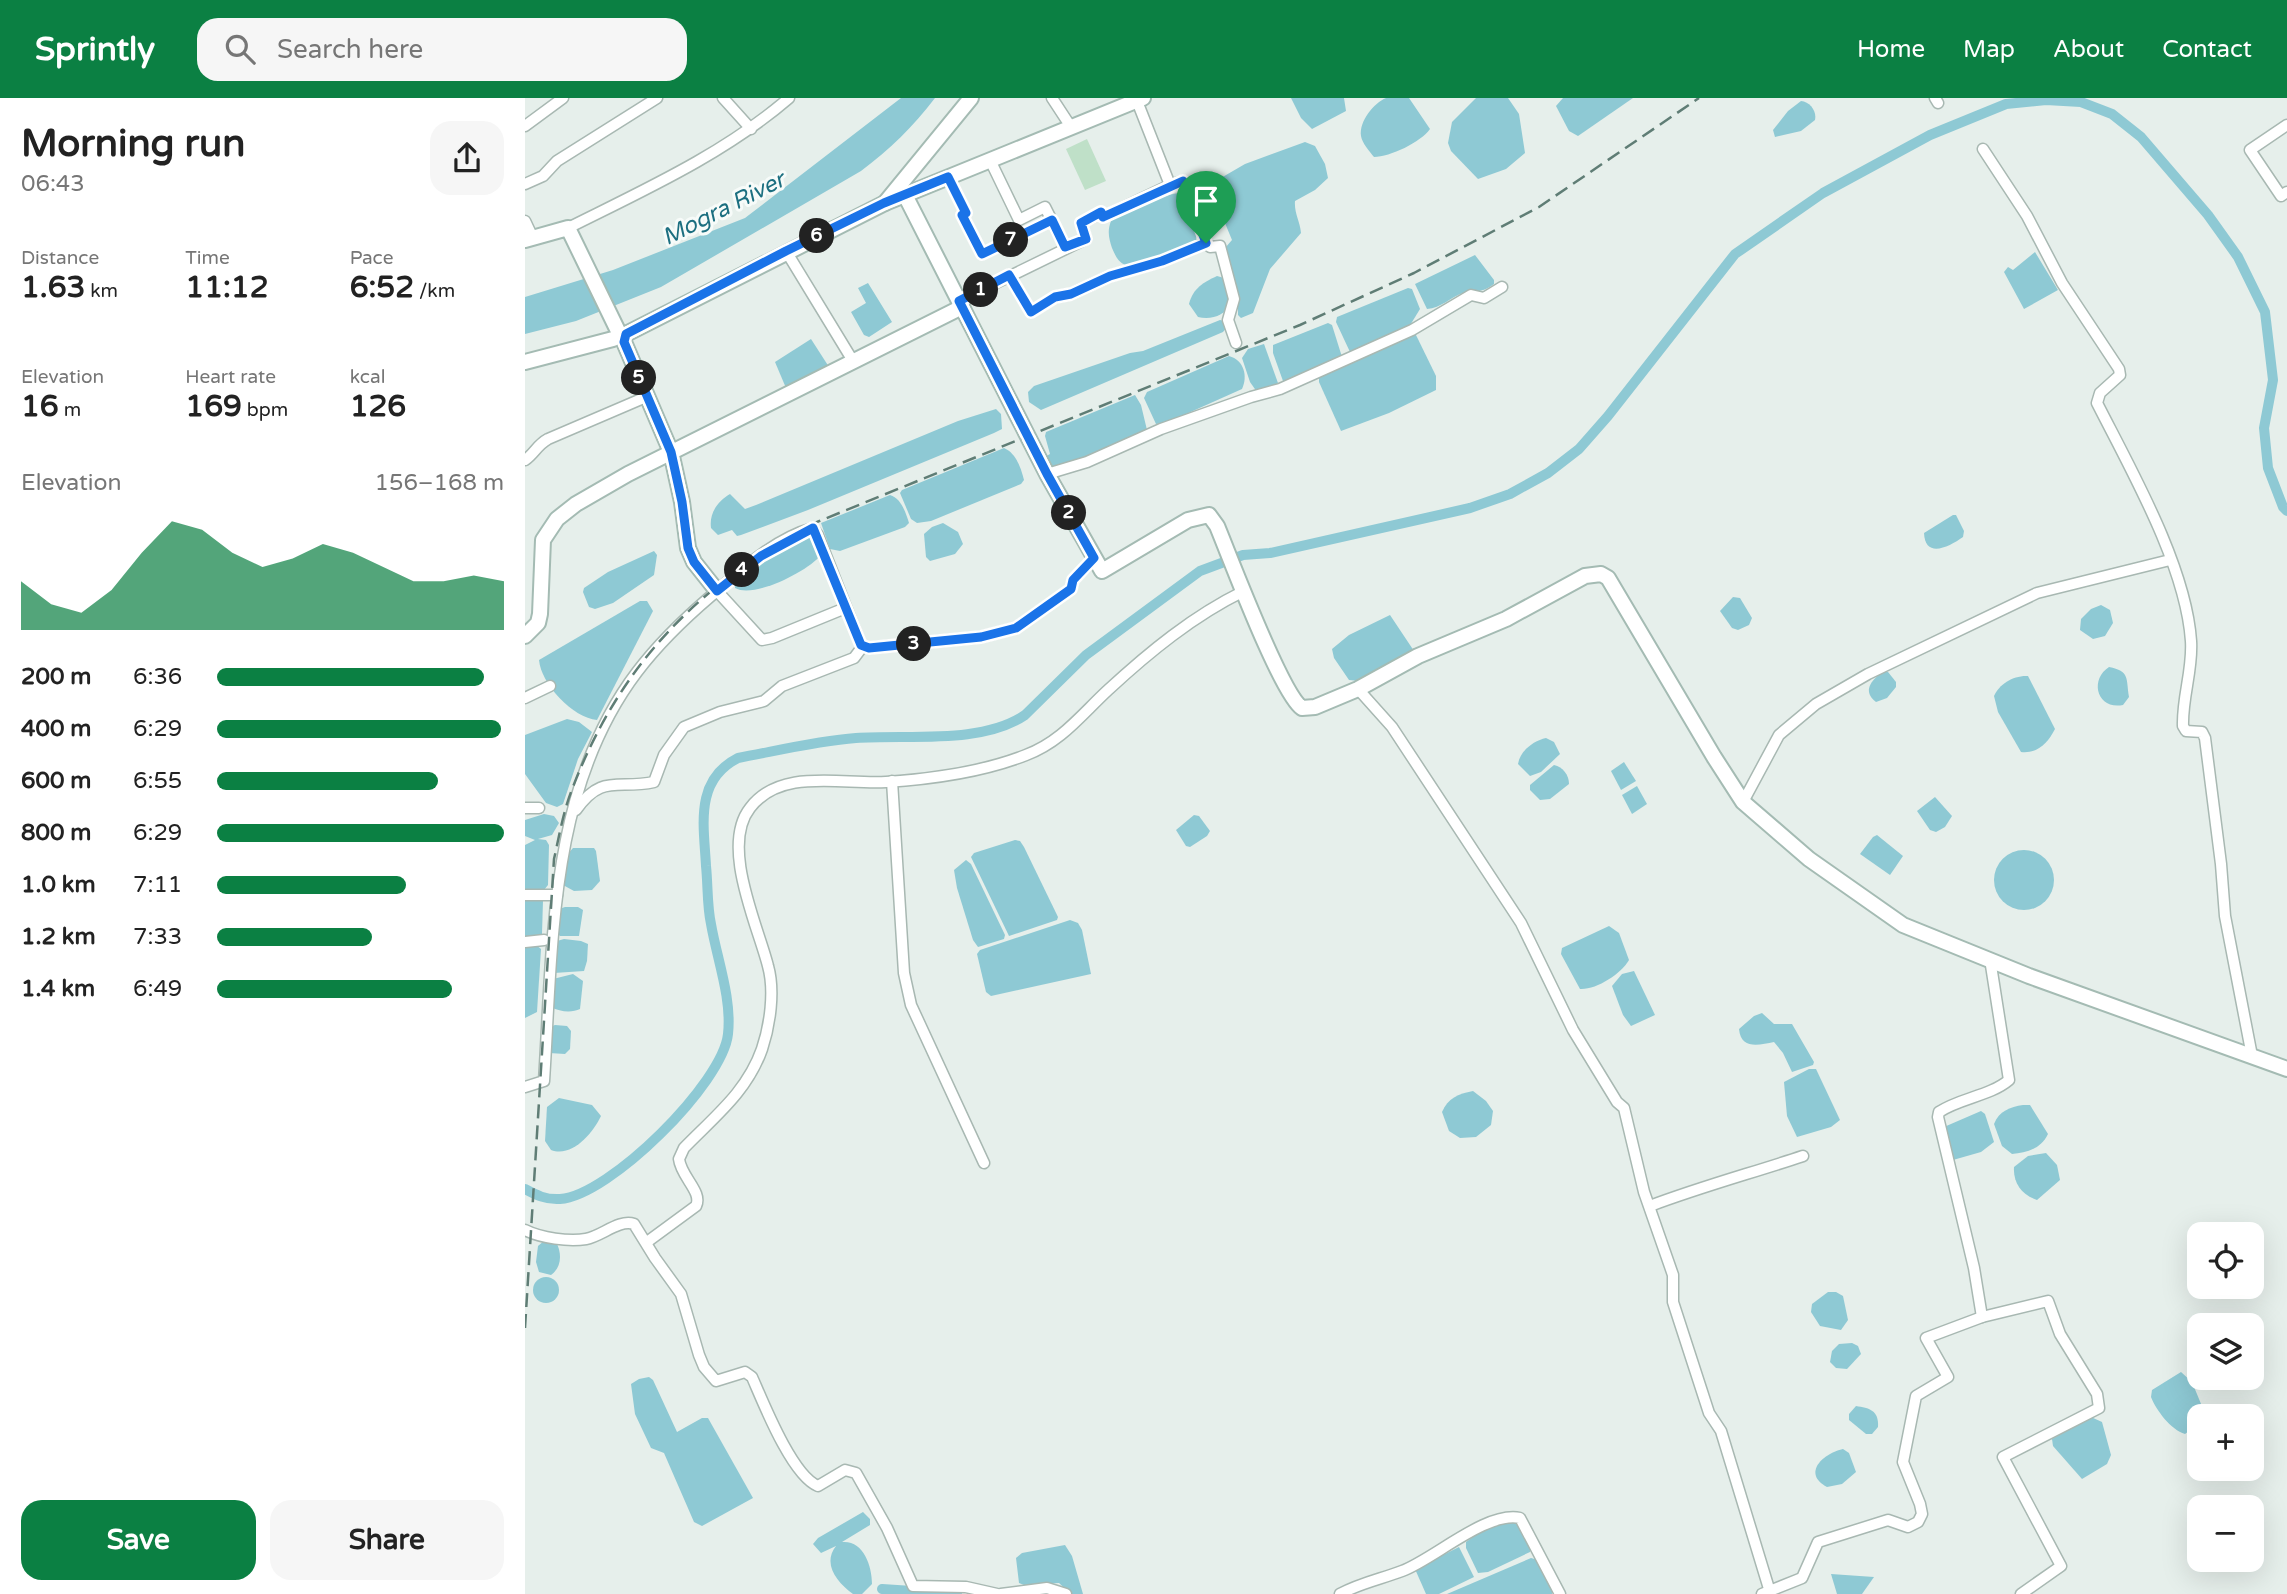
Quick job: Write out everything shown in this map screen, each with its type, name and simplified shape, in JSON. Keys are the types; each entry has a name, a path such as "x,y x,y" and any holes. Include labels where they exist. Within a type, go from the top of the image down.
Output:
{"street":[{"path":"525,125 563,98"},
{"path":"525,184 543,176 557,161 657,98"},
{"path":"723,98 751,129"},
{"path":"525,221 529,239 568,228 683,170 751,129 789,98"},
{"path":"884,203 971,98"},
{"path":"1052,98 1071,127"},
{"path":"525,362 619,334 884,203 906,197 948,177 1140,99 1170,185"},
{"path":"2287,125 2250,150 2281,195 2287,192"},
{"path":"1983,149 2027,216 2062,283 2119,369 2120,375 2100,393 2097,403 2159,530 2184,603 2191,638 2183,726 2186,731 2202,732 2205,738 2225,916 2252,1056"},
{"path":"990,160 1019,220 1045,207 1065,247"},
{"path":"948,177 966,213 962,215 982,254 1052,220"},
{"path":"525,636 538,623 540,614 542,546 551,526 566,511 605,486 853,361 961,304 1009,275 1086,239 1081,223 1101,212 1103,217 1183,181 1206,243 1209,247 1220,246 1234,299 1228,320 1236,343"},
{"path":"906,197 1047,474 1103,571 1163,533 1203,515 1209,515 1217,526 1274,661 1297,705 1302,708 1315,707 1358,689 1417,656 1506,619 1585,576 1601,574 1608,578 1743,802 1809,859 1903,925 2287,1069"},
{"path":"568,228 671,452 682,502 688,548 694,562 761,640 772,638 843,608"},
{"path":"1009,275 1031,312 1055,297 1071,294 1110,276 1162,261 1206,243"},
{"path":"786,251 853,361"},
{"path":"1047,474 1087,462 1161,429 1280,389 1412,330 1471,295 1484,298 1502,287"},
{"path":"525,460 538,445 548,439 646,397"},
{"path":"525,1087 544,1081 557,895 571,813 597,741 636,673 662,641 717,591 761,556 813,528 863,646"},
{"path":"863,646 891,647 981,637 1016,628 1071,589 1073,580 1094,558"},
{"path":"1743,802 1779,735 1816,704 1868,674 2037,593 2170,560"},
{"path":"647,1242 699,1201 697,1192 685,1178 679,1158 684,1148 736,1098 761,1050 769,1019 769,968 753,923 739,852 741,832 749,808 776,789 793,783 892,781 959,772 1001,763 1047,747 1078,722 1149,654 1243,588"},
{"path":"571,813 587,795 603,785 654,782 664,755 684,727 720,712 764,701 782,686 854,658 863,646"},
{"path":"525,698 550,686"},
{"path":"1358,689 1392,727 1521,923 1573,1030 1624,1108 1633,1152 1673,1275 1673,1302 1709,1413 1721,1432 1766,1593 1802,1578 1818,1542 1888,1520 1908,1527 1918,1522 1922,1514 1920,1504 1903,1462 1912,1414 1916,1396 1948,1377 1926,1338 1982,1317 2048,1301 2060,1334 2097,1394 2099,1408 2003,1457 2061,1566 2021,1594"},
{"path":"892,781 904,973 911,1005 983,1163"},
{"path":"525,808 539,808"},
{"path":"525,895 557,895"},
{"path":"525,942 544,940"},
{"path":"1982,1317 1974,1268 1938,1117 1939,1112 1953,1104 1997,1088 2009,1080 1990,959"},
{"path":"1650,1206 1697,1188 1803,1156"},
{"path":"525,1230 555,1237 588,1239 629,1222 634,1224 681,1294 692,1339 708,1373 720,1381 749,1373 779,1438 808,1481 815,1486 820,1486 845,1470 856,1473 887,1528 909,1589 938,1591 965,1587 999,1594 1047,1588 1066,1594"},
{"path":"1340,1594 1350,1588 1403,1571 1471,1532 1499,1520 1514,1517 1520,1518 1560,1594"}],"green space":[{"path":"1087,139 1106,181 1085,190 1066,149"}],"water":[{"path":"901,98 935,98 901,137 861,171 661,287 576,321 525,334 525,297 613,270 745,218"},
{"path":"1291,98 1344,98 1346,111 1312,129 1301,118"},
{"path":"1386,98 1409,98 1430,129 1405,148 1374,157 1363,142 1362,124 1368,113"},
{"path":"1476,98 1508,98 1519,114 1525,153 1506,169 1478,179 1451,151 1448,143 1452,122"},
{"path":"1563,98 1633,98 1578,136 1569,131 1556,106"},
{"path":"1801,101 1812,107 1815,120 1801,131 1775,137 1773,130 1788,111"},
{"path":"1305,142 1315,146 1325,164 1328,178 1315,190 1295,201 1301,233 1270,269 1253,313 1241,318 1238,315 1238,303 1225,248 1232,240 1220,211 1214,182 1245,164"},
{"path":"1180,193 1195,222 1196,240 1151,262 1132,266 1120,262 1110,241 1111,221 1144,204"},
{"path":"2035,252 2058,290 2024,309 2004,272 2008,267 2013,270"},
{"path":"1475,255 1494,280 1494,284 1484,290 1463,293 1437,307 1427,309 1415,284"},
{"path":"1217,276 1224,278 1231,303 1217,316 1198,317 1189,304 1191,298 1200,286"},
{"path":"868,283 892,322 869,337 864,335 851,312 866,303 858,288"},
{"path":"1408,288 1412,289 1420,309 1409,327 1350,352 1336,322 1337,317"},
{"path":"1220,320 1224,321 1227,327 1223,332 1041,410 1029,402 1028,392 1034,386 1143,351"},
{"path":"1328,323 1332,325 1342,357 1293,380 1283,381 1273,353 1273,345"},
{"path":"1415,333 1436,376 1436,390 1389,413 1341,431 1319,382 1319,376"},
{"path":"811,339 829,367 786,388 775,362"},
{"path":"1264,344 1278,383 1275,387 1257,392 1250,382 1242,358 1248,349"},
{"path":"1229,356 1238,361 1243,369 1245,379 1242,389 1166,423 1156,424 1144,398 1147,392"},
{"path":"1135,395 1141,405 1147,430 1112,447 1051,469 1043,458 1050,454 1046,432"},
{"path":"996,409 1001,414 1002,429 994,433 741,535 737,536 732,530 718,535 711,528 711,517 715,508 730,494 745,509 958,421"},
{"path":"1004,448 1012,453 1017,461 1024,480 1021,484 931,521 917,523 911,519 900,493 902,490"},
{"path":"890,495 897,499 905,511 909,523 905,527 840,551 830,549 821,523"},
{"path":"1956,515 1964,531 1963,537 1945,547 1929,546 1924,533"},
{"path":"943,523 958,532 963,544 955,554 930,561 926,557 924,534"},
{"path":"809,532 821,555 805,568 767,587 755,590 735,588 735,581 767,554"},
{"path":"654,551 657,555 654,575 613,603 595,609 589,607 584,588 608,572"},
{"path":"1733,597 1740,598 1752,618 1749,625 1738,630 1732,628 1720,611"},
{"path":"640,601 647,601 653,611 597,720 588,718 569,706 552,689 539,660"},
{"path":"2101,605 2110,610 2113,623 2105,636 2093,639 2080,630 2081,619 2091,609"},
{"path":"1390,615 1414,651 1374,675 1365,679 1349,680 1334,658 1332,649 1349,635"},
{"path":"2109,667 2126,676 2129,697 2123,705 2107,703 2099,693 2099,679"},
{"path":"1882,672 1888,672 1896,682 1896,687 1887,698 1876,702 1869,690"},
{"path":"2028,676 2055,729 2041,746 2032,751 2021,752 1998,712 1994,696 2008,681"},
{"path":"567,719 579,722 592,732 578,759 563,804 557,807 546,803 525,774 525,735"},
{"path":"1546,738 1554,742 1560,754 1541,772 1530,776 1518,764 1519,759 1528,747"},
{"path":"1624,762 1636,781 1621,790 1611,771"},
{"path":"1554,765 1565,772 1569,784 1550,799 1540,800 1530,790 1530,785"},
{"path":"1637,786 1647,804 1632,814 1622,795"},
{"path":"1935,797 1952,816 1945,827 1936,832 1930,830 1917,811"},
{"path":"544,814 554,816 559,823 552,835 538,839 546,840 549,845 548,885 544,890 525,892 525,845 535,840 525,836 525,820"},
{"path":"1194,815 1199,816 1210,831 1190,847 1186,846 1176,830"},
{"path":"1877,835 1903,856 1890,875 1860,854"},
{"path":"1015,840 1020,841 1024,847 1058,917 1057,920 1009,936 971,857 974,853"},
{"path":"573,848 594,848 596,851 600,881 592,890 574,891 563,885 566,856"},
{"path":"2024,850 2041,855 2049,863 2054,880 2049,897 2041,905 2024,910 2007,905 1999,897 1994,880 1999,863 2007,855"},
{"path":"966,860 971,864 1005,935 1004,939 978,947 973,940 954,870"},
{"path":"540,897 543,900 542,934 525,940 525,898"},
{"path":"578,907 583,910 579,936 560,936 557,933 559,909"},
{"path":"1070,920 1078,923 1082,930 1091,974 991,996 986,992 977,954 980,950"},
{"path":"1609,926 1619,933 1629,960 1608,980 1580,989 1561,954 1562,948"},
{"path":"564,939 588,944 584,971 554,973 557,941"},
{"path":"525,944 536,945 541,949 537,1012 525,1018"},
{"path":"1634,971 1655,1015 1631,1026 1623,1015 1612,986 1622,974"},
{"path":"573,974 583,981 580,1009 566,1011 551,1007 553,979"},
{"path":"1762,1013 1774,1024 1792,1024 1814,1062 1813,1065 1792,1072 1774,1042 1752,1044 1743,1040 1739,1029 1754,1016"},
{"path":"567,1026 571,1031 570,1049 565,1054 549,1053 550,1027"},
{"path":"1809,1069 1816,1069 1840,1120 1831,1127 1797,1137 1787,1116 1784,1082"},
{"path":"1473,1091 1486,1101 1493,1111 1491,1125 1476,1137 1460,1138 1449,1131 1442,1112 1454,1097"},
{"path":"559,1098 592,1105 601,1116 593,1130 581,1142 559,1152 551,1150 545,1141 547,1107"},
{"path":"2030,1105 2048,1134 2033,1149 2012,1154 2002,1146 1994,1124 2005,1110"},
{"path":"1981,1111 1985,1114 1994,1142 1981,1152 1953,1160 1944,1127"},
{"path":"2046,1153 2057,1165 2060,1180 2037,1200 2019,1188 2014,1167 2028,1156"},
{"path":"545,1240 556,1242 559,1251 559,1264 551,1275 539,1272 536,1262 538,1246"},
{"path":"546,1277 555,1281 559,1290 555,1299 546,1303 537,1299 533,1290 537,1281"},
{"path":"1828,1292 1843,1296 1848,1320 1841,1330 1820,1326 1811,1312 1812,1304"},
{"path":"1852,1343 1858,1346 1861,1354 1847,1369 1836,1368 1830,1362 1832,1351 1839,1344"},
{"path":"2181,1372 2187,1377 2187,1390 2195,1390 2201,1404 2187,1404 2187,1432 2180,1432 2165,1419 2151,1397 2152,1390"},
{"path":"649,1377 653,1380 677,1432 702,1418 708,1418 753,1498 702,1526 694,1522 664,1453 651,1448 635,1414 631,1384"},
{"path":"1856,1406 1875,1413 1878,1427 1872,1434 1866,1434 1849,1420 1849,1414"},
{"path":"2091,1417 2102,1422 2111,1455 2107,1464 2082,1479 2053,1446 2052,1439"},
{"path":"1843,1449 1849,1453 1856,1472 1842,1484 1827,1487 1819,1482 1816,1476 1818,1464"},
{"path":"863,1512 870,1519 870,1525 842,1542 849,1542 861,1549 868,1562 872,1584 862,1594 853,1594 833,1572 831,1559 836,1546 821,1553 813,1544 818,1538"},
{"path":"1505,1521 1512,1521 1522,1531 1528,1539 1530,1552 1488,1572 1478,1573 1466,1548 1466,1542 1481,1531"},
{"path":"1065,1545 1072,1556 1083,1594 1071,1594 1059,1583 1019,1583 1016,1558 1022,1553"},
{"path":"1459,1547 1474,1577 1439,1594 1426,1594 1415,1569"},
{"path":"1531,1558 1538,1560 1552,1594 1447,1594"},
{"path":"1831,1574 1874,1577 1862,1594 1837,1594"}],"waterway":[{"path":"525,1189 546,1198 560,1199 581,1193 606,1179 661,1134 707,1080 721,1055 728,1034 729,1020 710,917 704,820 708,791 724,767 738,758 826,741 943,736 987,731 1025,715 1086,655 1200,571 1243,555 1270,553 1470,508 1510,494 1548,473 1579,449 1735,254 1823,193 1930,135 2006,104 2046,100 2081,102 2112,114 2141,137 2208,215 2238,257 2265,312 2273,380 2264,428 2268,468 2287,511"},
{"path":"882,1589 957,1594"}],"railway":[{"path":"525,1328 554,859 568,800 590,746 613,705 667,633 735,572 817,522 1300,325 1414,273 1539,207 1699,98"}],"route":[{"path":"948,177 966,213 962,215 982,254 1052,220 1065,247 1086,239 1081,223 1086,219 1101,212 1103,217 1183,181 1206,243 1162,261 1110,276 1071,294 1055,297 1031,312 1009,275 959,301 1047,474 1094,558 1073,580 1071,589 1027,622 1016,628 981,637 891,647 863,646 813,528 787,540 744,567 717,591 694,562 688,548 682,502 671,452 624,342 626,334 884,203 906,197 948,177"}],"water label":[{"name":"Mogra River","path":"723,208"}]}
